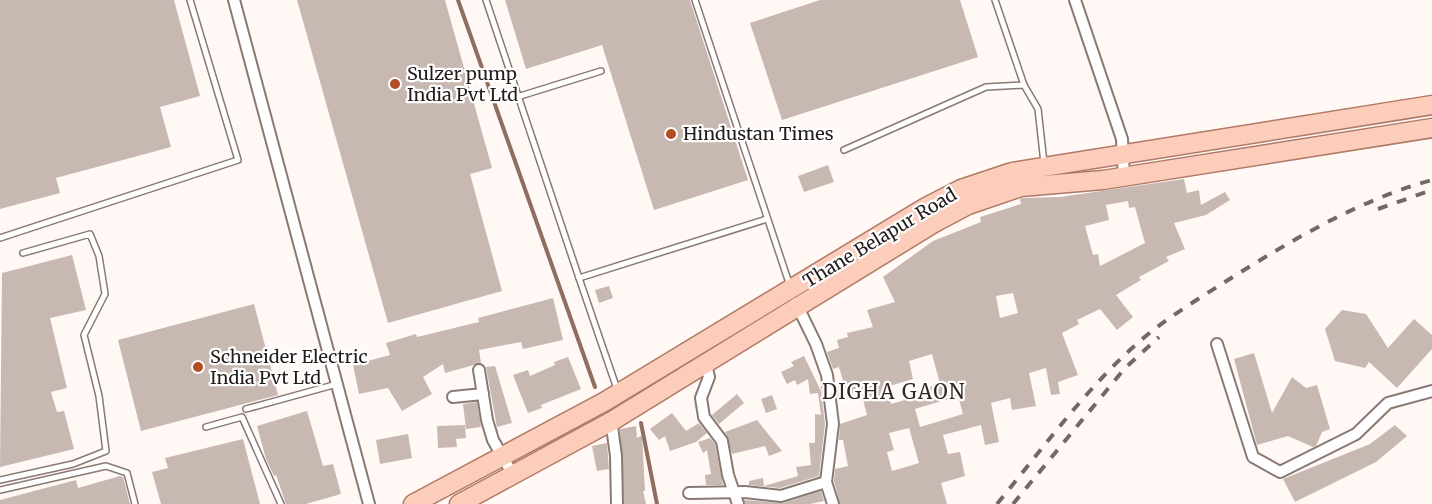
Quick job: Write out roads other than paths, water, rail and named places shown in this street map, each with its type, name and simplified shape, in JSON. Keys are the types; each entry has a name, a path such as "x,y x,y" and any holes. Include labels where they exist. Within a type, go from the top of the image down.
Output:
{"main road":[{"name":"Thane Belapur Road","path":"413,504 611,398 926,207 961,189 991,178 1044,167 1432,105"},
{"name":"Thane Belapur Road","path":"459,504 612,421 798,309 934,223 968,205 1021,187 1124,176 1432,128"}],"street":[{"path":"234,0 369,504"},
{"path":"1075,0 1122,139 1121,154 1124,176"},
{"path":"792,290 827,375 833,424 826,482 833,504"},
{"path":"1217,344 1253,457 1281,472 1356,434 1388,403 1432,391"},
{"path":"706,364 709,377 701,398 704,417 722,441 736,499"},
{"path":"479,370 487,420 493,440 513,475"},
{"path":"453,397 483,394"},
{"path":"611,398 617,504"},
{"path":"689,493 736,499 745,492 781,496 826,482"}],"lane":[{"path":"0,238 238,160 190,0"},
{"path":"486,0 579,279 611,398"},
{"path":"695,0 792,290"},
{"path":"995,0 1024,85 1038,109 1044,167"},
{"path":"517,97 601,71"},
{"path":"844,150 986,87 1024,85"},
{"path":"579,279 767,219"},
{"path":"0,480 73,464 105,451 99,396 84,335 105,294 99,256 90,234 24,253"},
{"path":"246,410 337,384"},
{"path":"206,427 242,417 281,504"},
{"path":"0,490 106,466 127,473 135,504"}],"waterway":[{"path":"458,0 595,387"},
{"path":"641,423 657,504"}],"railway":[{"path":"997,504 1095,385 1142,339 1166,321 1252,265 1327,222 1378,198 1432,180"},
{"path":"1378,209 1432,190"},
{"path":"1013,504 1125,368 1159,337"}],"place":[{"name":"Sulzer pump India Pvt Ltd","path":"395,84"},
{"name":"Hindustan Times","path":"671,134"},
{"name":"Schneider Electric India Pvt Ltd","path":"198,367"}],"district":[{"name":"DIGHA GAON","path":"894,392"}]}
